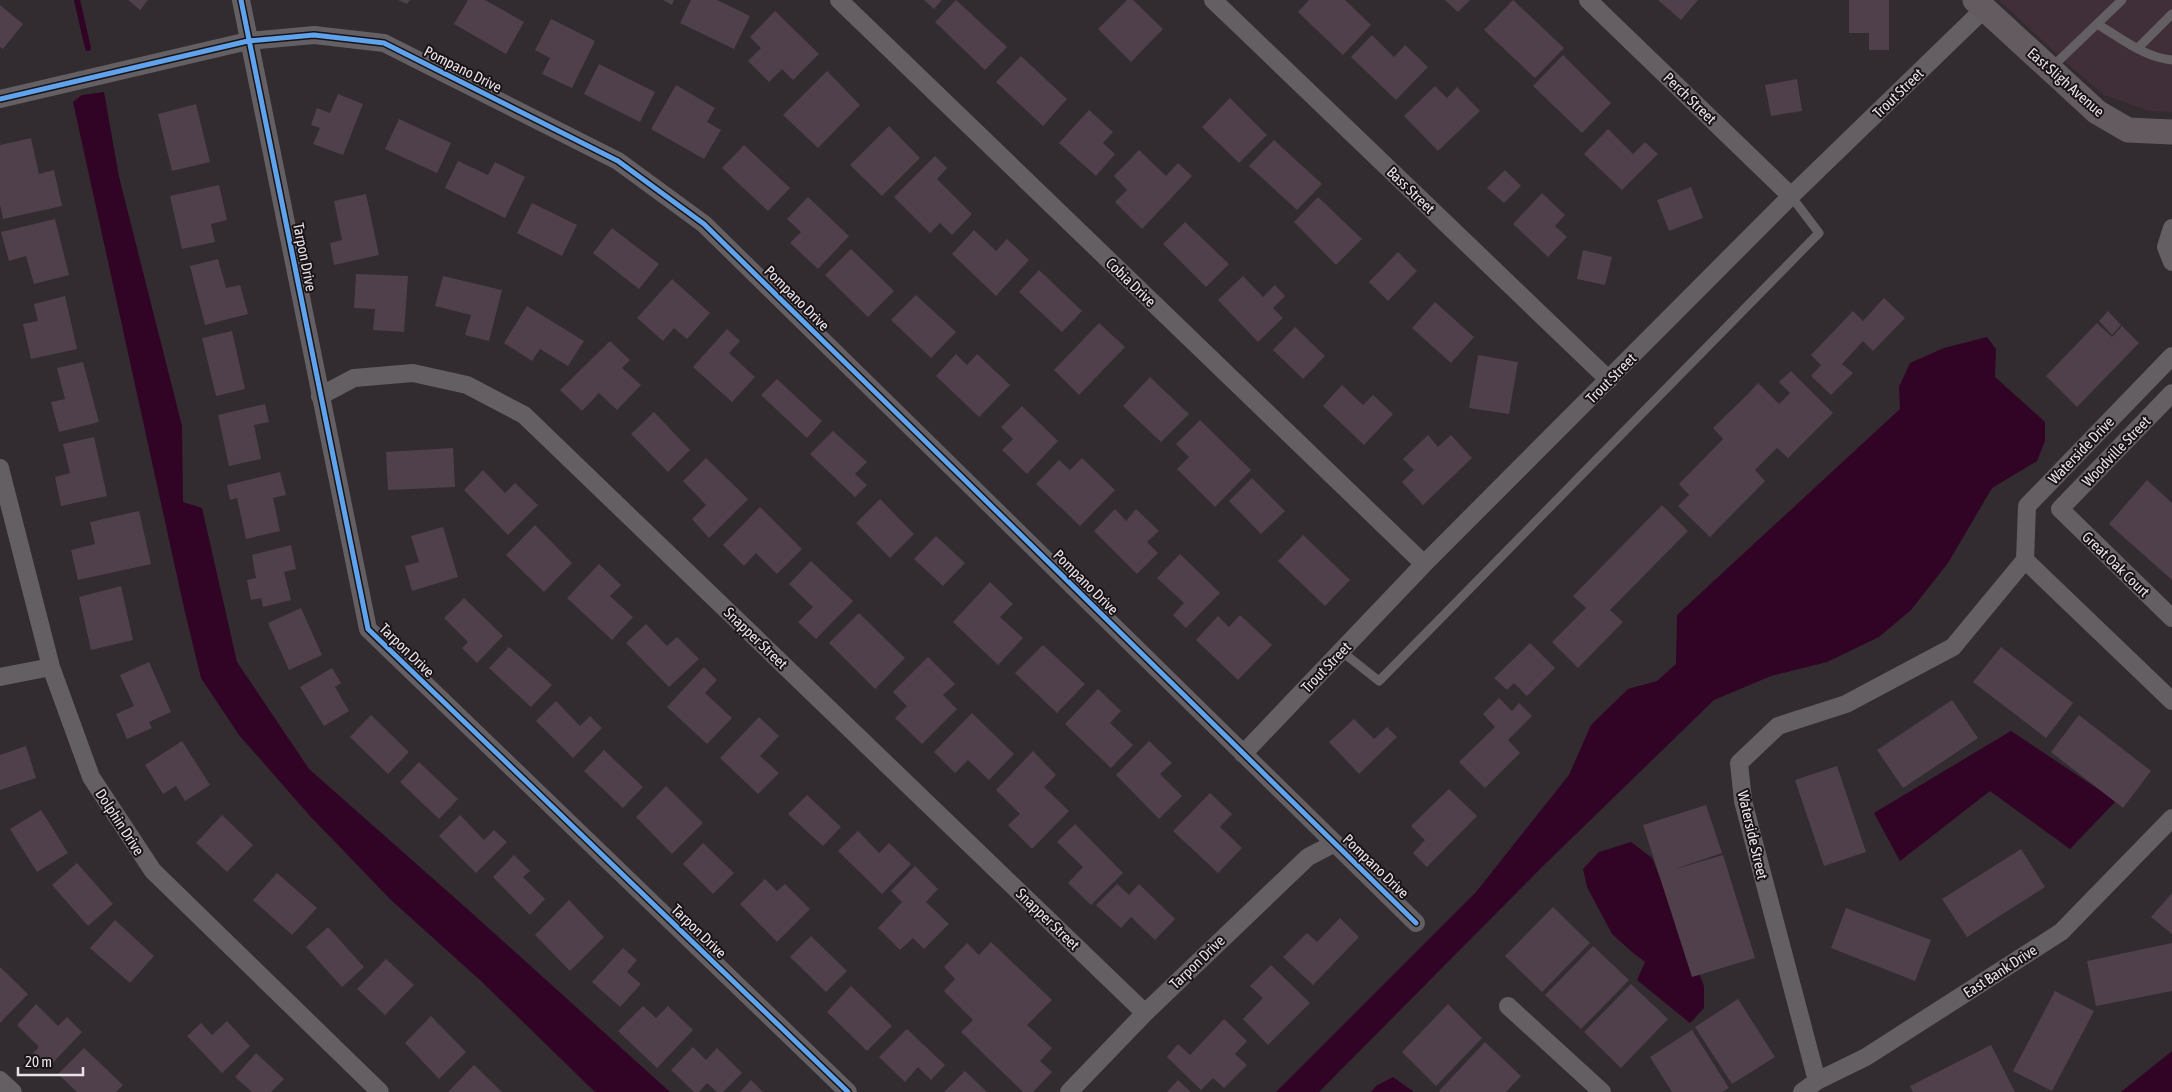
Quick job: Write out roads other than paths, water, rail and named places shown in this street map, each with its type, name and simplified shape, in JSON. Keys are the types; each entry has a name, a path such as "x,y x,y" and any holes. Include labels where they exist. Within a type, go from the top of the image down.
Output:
{"street":[{"name":"Tarpon Drive","path":"241,0 368,629 848,1092"},
{"name":"Cobia Drive","path":"839,0 1424,564"},
{"name":"Bass Street","path":"1213,0 1609,380"},
{"name":"Perch Street","path":"1588,0 1791,196"},
{"name":"Trout Street","path":"1243,754 1424,564 1982,3"},
{"name":"East Sligh Avenue","path":"1982,3 2097,112 2128,130 2172,132"},
{"name":"Pompano Drive","path":"0,99 248,41 314,34 384,43 618,161 704,224 1416,923"},
{"path":"2172,228 2166,246 2172,262"},
{"name":"Waterside Drive","path":"2024,560 2027,506 2172,356"},
{"name":"Snapper Street","path":"320,396 354,378 412,373 467,385 524,415 1145,1013"},
{"name":"Woodville Street","path":"2060,509 2172,393"},
{"name":"Dolphin Drive","path":"0,468 51,666 91,777 153,871 380,1092"},
{"name":"Great Oak Court","path":"2060,509 2172,618"},
{"path":"2024,560 2172,701"},
{"name":"Waterside Street","path":"1817,1081 1743,801 1739,763 1778,726 1846,704 1953,647 2024,560"},
{"path":"0,677 51,666"},
{"name":"East Bank Drive","path":"1802,1092 1817,1081 1866,1057 2061,932 2172,818"},
{"name":"Tarpon Drive","path":"1069,1092 1145,1013 1308,857 1335,843"},
{"path":"1508,1006 1602,1092"},
{"path":"0,1080 13,1092"}],"lane":[{"path":"2050,69 2122,0"},
{"path":"2138,48 2172,14"},
{"path":"2097,24 2159,59 2172,60"},
{"path":"1341,651 1379,681 1819,233 1791,196"}],"waterway":[{"path":"77,0 88,48"}]}
